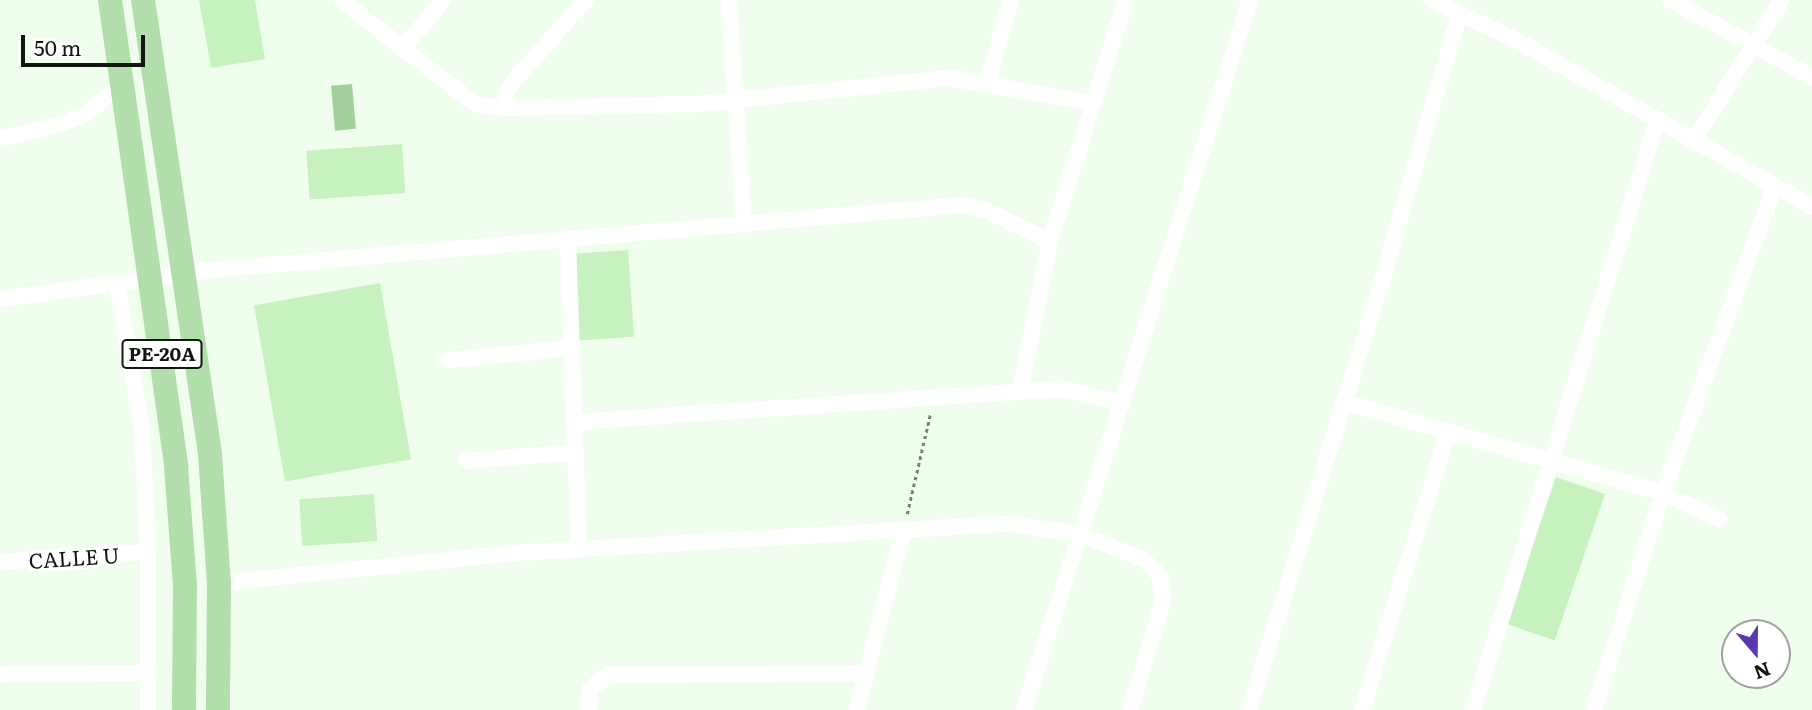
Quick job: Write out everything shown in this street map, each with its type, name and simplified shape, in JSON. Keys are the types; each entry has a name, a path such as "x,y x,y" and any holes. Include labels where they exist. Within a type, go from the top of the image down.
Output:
{"highway":[{"name":"PE-20A","path":"110,0 175,453 182,536 184,710"},
{"name":"PE-20A","path":"143,0 210,455 219,583 218,710"}],"street":[{"path":"341,0 475,104 505,108 697,104 949,78 1094,103"},
{"path":"403,49 443,0"},
{"path":"505,108 506,94 514,81 586,0"},
{"path":"729,0 744,223"},
{"path":"987,85 1011,0"},
{"path":"1020,391 1050,241 1126,0"},
{"path":"1024,710 1250,0"},
{"path":"1431,0 1459,16 1516,40 1812,206"},
{"path":"1670,0 1812,77"},
{"path":"1693,141 1782,0"},
{"path":"1249,710 1345,402 1459,16"},
{"path":"0,139 62,124 86,114 123,83"},
{"path":"1473,710 1657,121"},
{"path":"1594,710 1663,494 1775,186"},
{"path":"0,299 184,273 963,205 985,210 1050,241"},
{"path":"568,239 579,550"},
{"path":"117,283 142,429 148,552 148,710"},
{"path":"447,360 572,348"},
{"path":"575,422 1064,389 1122,404"},
{"path":"1345,402 1663,494 1719,519"},
{"path":"1362,710 1448,433"},
{"path":"466,461 576,452"},
{"path":"219,583 579,550 1007,524 1080,534 1147,561 1161,578 1163,601 1130,710"},
{"path":"857,710 903,531"},
{"name":"CALLE U","path":"0,562 148,552"},
{"path":"0,674 149,673"},
{"path":"589,710 590,689 608,675 866,673"}],"path":[{"path":"903,531 934,397"}],"shaded area":[{"path":"199,0 255,0 265,59 211,68"},
{"path":"352,84 356,129 335,131 331,86"},
{"path":"402,144 405,193 310,200 306,151"},
{"path":"628,250 634,337 579,341 573,254"},
{"path":"380,283 411,459 285,482 254,305"},
{"path":"1556,477 1605,494 1555,640 1506,624"},
{"path":"374,494 377,541 302,546 299,499"}]}
